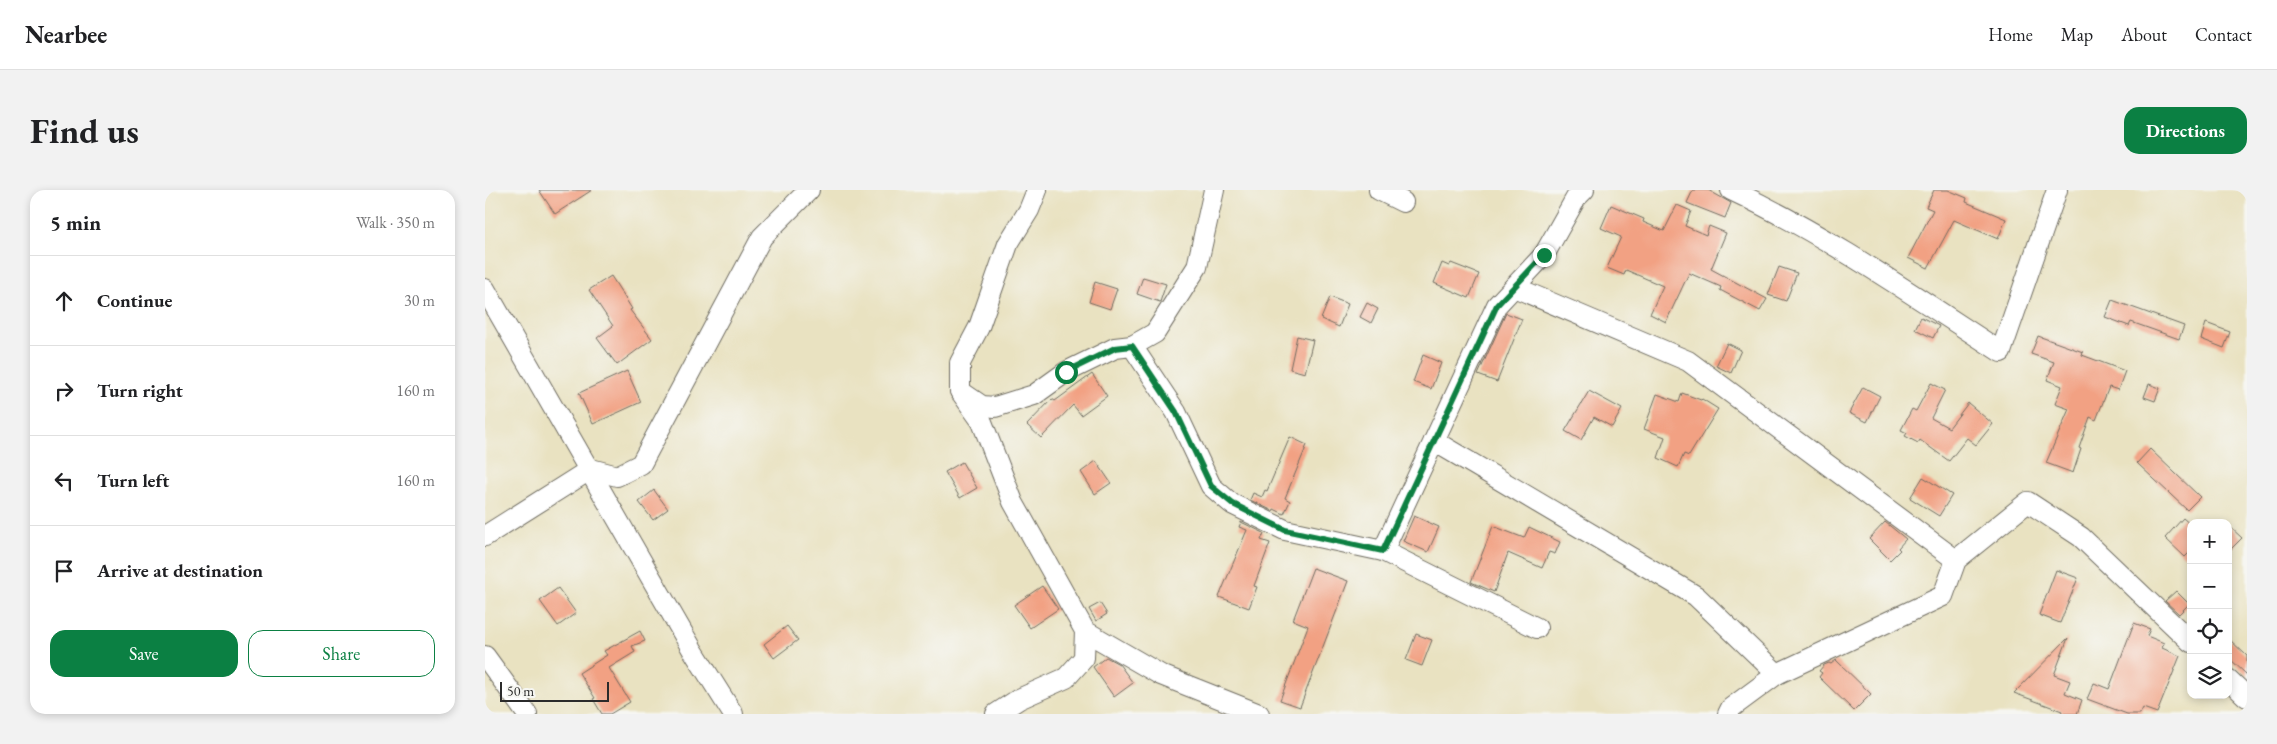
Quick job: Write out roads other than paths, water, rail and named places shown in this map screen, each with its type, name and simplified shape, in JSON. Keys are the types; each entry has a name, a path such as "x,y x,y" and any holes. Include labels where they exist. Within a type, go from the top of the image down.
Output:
{"street":[{"path":"485,536 591,469 617,476 641,464 762,237 809,190"},
{"path":"1037,190 1029,210 1008,244 979,327 961,363 959,390 982,422 1013,502 1085,631 1161,675 1259,714"},
{"path":"959,390 981,406 995,407 1034,395 1066,372 1115,348 1132,346 1155,333 1197,267 1214,190"},
{"path":"1379,190 1403,202"},
{"path":"1383,551 1497,305 1544,255 1576,198 1584,190"},
{"path":"1731,190 1762,204 1887,279 2001,352 2057,190"},
{"path":"1514,287 1688,361 1956,560"},
{"path":"485,289 490,309 591,469 692,649 733,714"},
{"path":"1132,346 1176,412 1211,486 1233,504 1285,530 1383,551 1537,628"},
{"path":"1434,441 1696,596 1777,674"},
{"path":"1728,714 1731,708 1777,674 1943,596 1956,560 2027,502 2081,537 2187,638"},
{"path":"996,714 1019,699 1067,678 1084,658 1085,631"},
{"path":"485,656 527,714"},
{"path":"2232,682 2247,697"}]}
